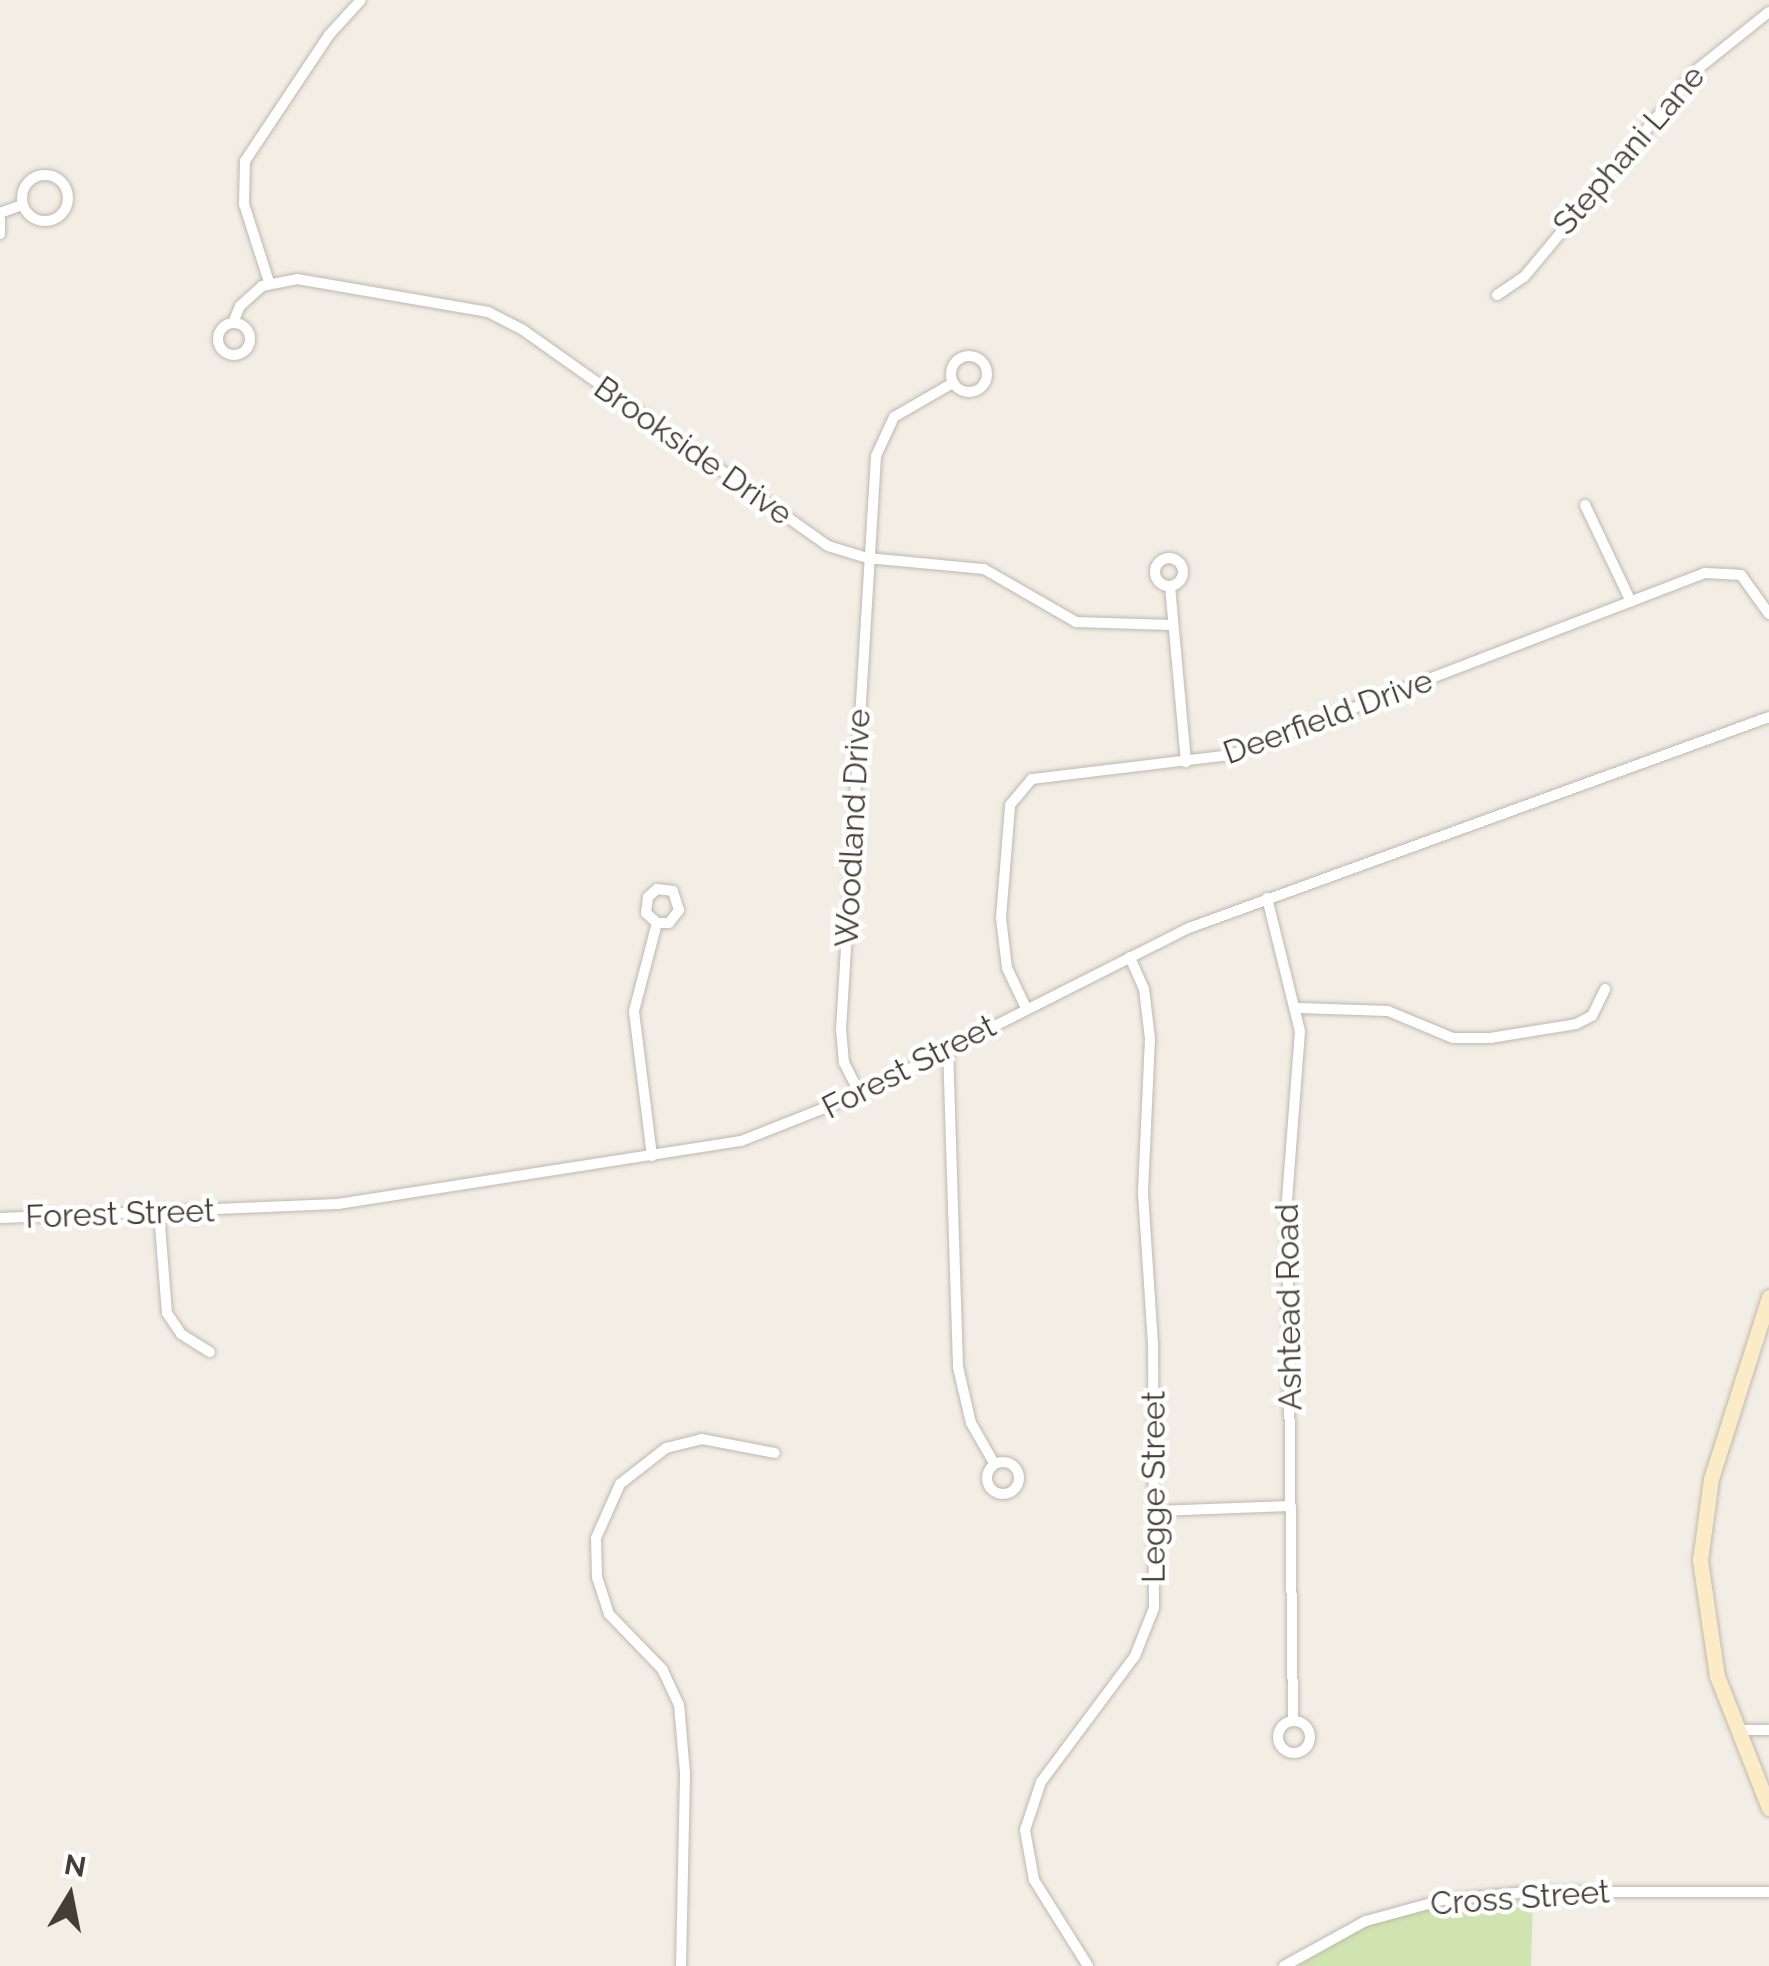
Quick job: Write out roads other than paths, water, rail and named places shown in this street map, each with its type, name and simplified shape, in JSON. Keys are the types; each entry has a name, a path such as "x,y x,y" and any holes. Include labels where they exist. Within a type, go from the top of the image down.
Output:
{"street":[{"path":"233,323 240,306 269,282 245,212 244,166 263,127 361,0"},
{"name":"Stephani Lane","path":"1498,295 1524,278 1694,72 1769,12"},
{"path":"36,176 55,177 67,192 64,212 51,220 36,220 22,205 24,186 36,176"},
{"path":"0,234 0,216 22,205"},
{"name":"Brookside Drive","path":"269,282 314,280 496,315 822,543 867,558 984,569 1076,622 1171,625"},
{"name":"Woodland Drive","path":"860,1094 844,1063 841,1030 876,456 885,433 920,398 953,383"},
{"path":"1585,505 1631,602"},
{"name":"Deerfield Drive","path":"1026,1008 1007,968 1001,932 1007,819 1016,792 1047,774 1186,762 1241,752 1631,602 1725,571 1752,583 1769,614"},
{"path":"1170,586 1186,762"},
{"name":"Forest Street","path":"0,1218 338,1204 652,1156 762,1135 860,1094 1130,957 1267,898 1769,717"},
{"name":"Ashtead Road","path":"1267,898 1299,1008 1287,1201 1293,1721"},
{"path":"652,1156 634,1010 657,924"},
{"name":"Legge Street","path":"1088,1966 1034,1880 1026,1821 1046,1774 1148,1631 1156,1511 1143,1179 1150,1040 1144,989 1130,957"},
{"path":"1299,1008 1388,1010 1453,1038 1490,1038 1576,1024 1592,1016 1605,989"},
{"path":"948,1048 958,1367 972,1423 994,1464"},
{"path":"159,1212 168,1313 181,1334 210,1352"},
{"path":"1769,1297 1711,1479 1701,1532 1706,1631 1736,1730 1769,1808"},
{"path":"681,1966 682,1716 672,1682 604,1602 596,1538 620,1484 666,1448 712,1440 776,1452"},
{"path":"1156,1511 1291,1506"},
{"path":"1736,1730 1769,1730"},
{"name":"Cross Street","path":"1284,1966 1366,1921 1444,1900 1544,1892 1769,1892"}]}
